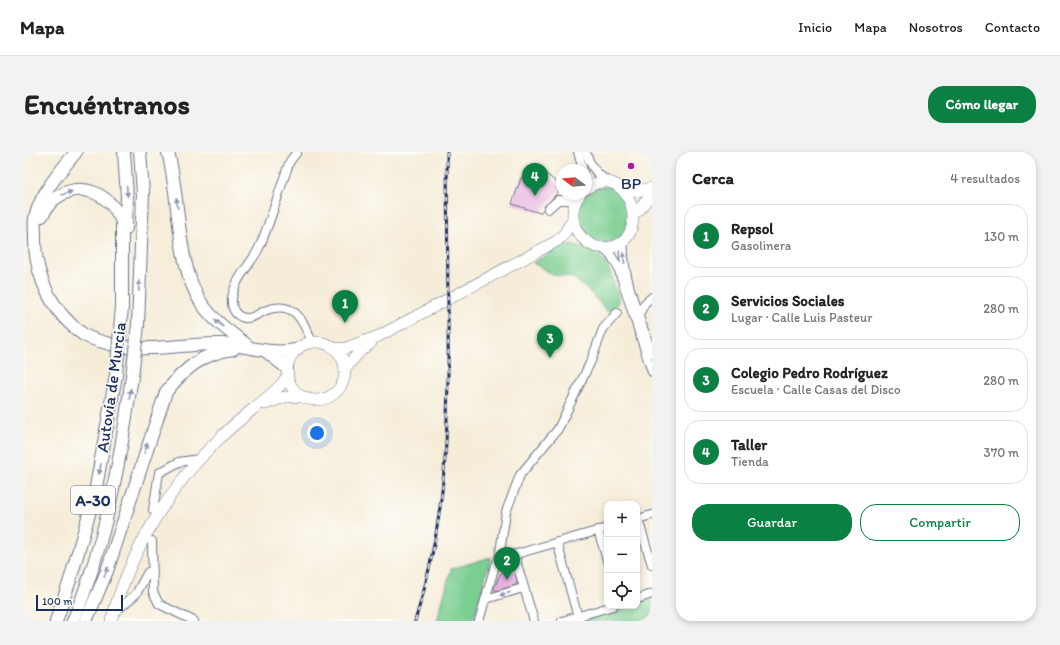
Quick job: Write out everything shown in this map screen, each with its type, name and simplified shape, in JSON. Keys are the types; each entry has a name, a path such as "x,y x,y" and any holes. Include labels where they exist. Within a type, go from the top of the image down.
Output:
{"highway":[{"path":"76,152 57,175 44,195 35,219 34,247 39,276 52,301 67,320 86,335 125,347 148,349 213,344 250,347 267,352 296,350"},
{"name":"Autovía de Murcia","path":"56,621 70,580 95,493 116,375 122,307 127,197 124,152"},
{"name":"Autovía de Murcia","path":"73,621 84,596 109,506 122,444 132,376 138,325 144,193 140,152"},
{"path":"168,152 185,257 191,280 202,302 211,314 232,334 250,347"},
{"path":"34,247 42,217 50,202 62,194 83,189 94,192 107,200 117,211 122,222 122,307"},
{"path":"86,621 107,571 166,392 184,371 205,356 228,350 250,347"},
{"path":"267,352 288,372"}],"main road":[{"path":"592,186 599,183 609,182 627,190 638,191 652,188"},
{"path":"627,190 634,200 638,211"},
{"path":"573,205 576,230 583,239 591,245 601,248 613,247 624,242 635,228 638,211 652,193"},
{"path":"557,241 564,234 573,205"},
{"path":"112,618 130,568 147,534 168,498 198,459 253,409 281,387 288,372 292,355 296,350 312,342 320,342 335,349 346,348 379,336 557,241 568,238 583,239"},
{"path":"345,369 360,351 379,336"},
{"path":"253,409 285,397 320,399 335,392 341,386 345,369 344,362 335,349"},
{"path":"288,372 293,388 303,397"}],"street":[{"path":"297,152 290,161 258,250 232,296 231,306 236,314 244,318 252,317 276,307 283,307 294,312 302,320 312,342"},
{"path":"578,152 581,164"},
{"path":"586,152 589,164 598,175 609,182"},
{"path":"548,209 558,200 573,205"},
{"path":"624,242 624,264 629,293 652,372"},
{"path":"479,621 499,559 506,512 516,483 520,475 558,429 591,361 603,329 624,305 629,293 617,265 610,254 601,248"},
{"path":"629,293 652,297"},
{"path":"635,314 652,297"},
{"path":"617,313 625,311 635,314 652,353"},
{"path":"153,510 159,473 179,462 198,459"},
{"path":"640,518 652,515"},
{"path":"640,526 652,565"},
{"path":"499,559 604,529"},
{"path":"598,530 604,550"},
{"path":"152,540 153,592 159,604 194,621"},
{"path":"557,542 579,619"},
{"path":"514,554 534,621"},
{"path":"112,618 136,594 148,572 153,572"},
{"path":"486,599 523,588"},
{"path":"640,598 652,594"},
{"path":"562,621 579,619 605,609"}],"green space":[{"path":"600,187 611,187 631,203 625,234 609,243 598,242 589,238 583,231 579,222 579,203 581,200 592,200 592,190"},
{"path":"571,244 600,256 609,269 619,298 619,303 608,312 587,289 573,278 554,275 533,263 562,246"},
{"path":"491,557 473,621 437,621 451,569"},
{"path":"652,599 652,621 586,621 585,619 620,609 640,609 640,603"}],"building":[{"path":"538,167 556,182 556,194 540,213 512,204 521,178"},
{"path":"509,567 513,567 517,581 516,585 496,591 494,589 500,574"}],"railway":[{"path":"415,621 426,583 434,544 440,506 447,430 447,152"}],"place":[{"name":"BP","path":"631,166"},
{"name":"Taller","path":"535,196"},
{"name":"Repsol","path":"345,323"},
{"name":"Colegio Pedro Rodríguez","path":"550,358"},
{"name":"Servicios Sociales","path":"507,580"}]}
